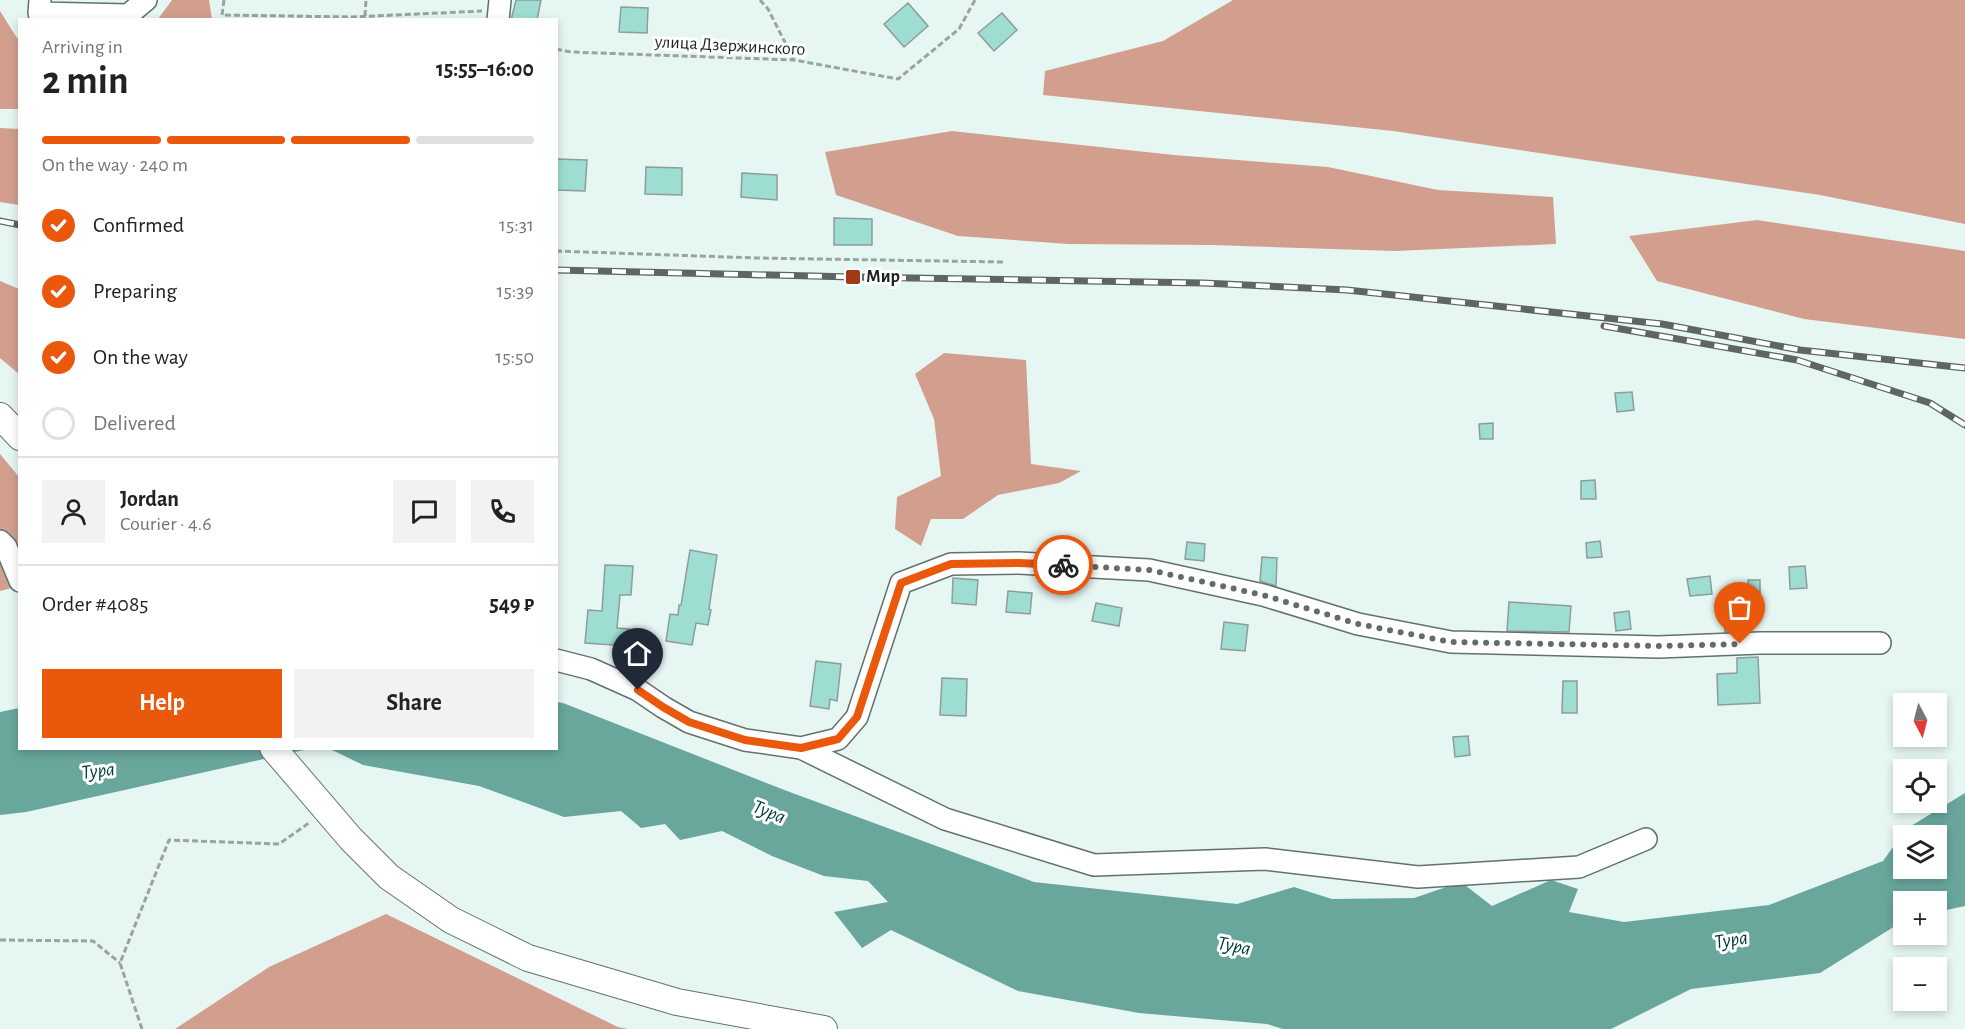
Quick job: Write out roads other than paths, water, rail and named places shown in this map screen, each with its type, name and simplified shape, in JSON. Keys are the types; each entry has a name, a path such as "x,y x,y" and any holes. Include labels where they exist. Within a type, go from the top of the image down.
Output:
{"main road":[{"path":"0,416 18,435"},
{"path":"275,750 351,839 389,877 451,920 528,958 677,1002 824,1029"}],"street":[{"path":"40,0 39,13 128,15 146,0"},
{"path":"0,541 6,547 18,576"},
{"path":"801,748 838,739 857,717 901,583 951,564 1019,563 1149,570 1263,595 1358,624 1451,642 1659,646 1880,643"},
{"path":"558,661 591,669 638,690 689,722 745,740 801,748 945,819 1094,865 1264,859 1418,877 1579,867 1646,839"}],"water":[{"name":"Тура","path":"558,702 787,791 1034,882 1237,904 1294,887 1332,899 1414,898 1461,882 1492,906 1551,880 1578,889 1569,912 1624,922 1769,905 1883,861 1893,847 1893,879 1947,879 1947,825 1913,825 1932,813 1947,813 1947,804 1965,793 1965,906 1947,910 1947,891 1893,891 1893,927 1820,973 1691,989 1611,1029 1283,1029 1267,1024 1139,1013 1018,991 891,930 862,948 834,912 888,902 868,881 824,876 772,856 722,831 680,840 665,824 641,828 621,811 564,817 479,786 363,765 332,750 558,750"},
{"name":"Тура","path":"18,708 18,750 304,750 26,812 0,815 0,712"}],"railway":[{"path":"0,221 18,225"},
{"path":"558,270 1203,283 1347,290 1662,324 1800,350 1965,368"},
{"path":"1604,326 1797,360 1930,403 1965,425"}],"place":[{"name":"Мир","path":"853,277"}]}
